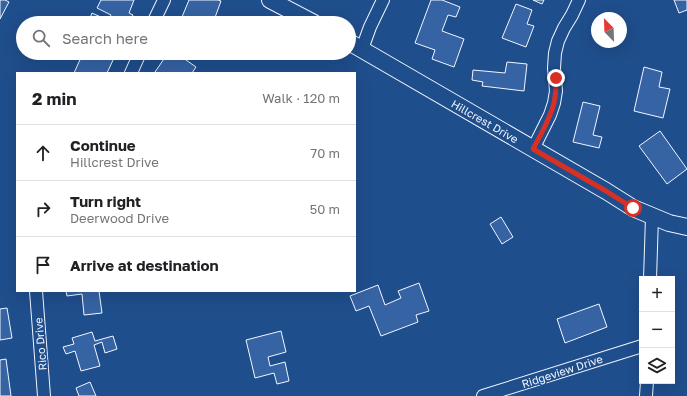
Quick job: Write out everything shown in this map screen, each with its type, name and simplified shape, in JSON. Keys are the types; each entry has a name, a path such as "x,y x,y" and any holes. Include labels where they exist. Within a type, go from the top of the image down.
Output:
{"main road":[{"path":"270,0 301,16"},
{"name":"Hillcrest Drive","path":"356,45 633,208 652,217 687,227"}],"street":[{"path":"156,16 164,0"},
{"path":"356,45 370,28 383,0"},
{"path":"533,149 554,103 556,91 554,68 555,53 558,41 579,0"},
{"path":"131,72 137,60"},
{"path":"650,276 652,217"},
{"name":"Rico Drive","path":"36,292 44,396"},
{"name":"Ridgeview Drive","path":"483,396 639,347"},
{"path":"646,396 647,384"}],"building":[{"path":"0,0 9,2 0,19"},
{"path":"101,0 134,0 129,13 132,16 110,16 97,8"},
{"path":"189,0 221,1 216,16 182,16"},
{"path":"431,0 442,0 460,7 456,17 448,15 442,31 464,39 454,67 432,59 435,50 415,43"},
{"path":"533,0 544,0 542,4"},
{"path":"674,0 687,0 687,10 679,13"},
{"path":"516,4 532,10 527,24 534,26 526,47 502,38"},
{"path":"92,13 99,16 91,16"},
{"path":"80,60 113,60 107,72 74,72"},
{"path":"163,60 186,60 196,67 193,72 155,72"},
{"path":"507,62 527,64 524,91 482,86 483,82 472,80 473,70 505,73"},
{"path":"644,67 662,72 659,87 670,89 663,118 634,111"},
{"path":"583,102 600,106 593,135 602,137 599,148 573,142"},
{"path":"660,131 687,169 667,184 639,146"},
{"path":"501,217 513,237 502,244 490,224"},
{"path":"419,283 429,311 416,315 418,322 381,336 369,306 356,311 350,296 378,285 385,305 401,298 398,291"},
{"path":"66,292 99,292 102,313 84,315 82,294 67,296"},
{"path":"599,304 607,327 565,343 557,319"},
{"path":"7,308 12,338 0,340 0,309"},
{"path":"281,331 286,352 268,357 270,366 285,362 289,381 277,384 274,373 255,378 246,340"},
{"path":"92,332 95,341 113,336 117,349 105,353 102,342 94,345 100,366 81,371 75,351 66,354 63,347 74,344 72,338"},
{"path":"6,359 11,396 0,396 0,360"},
{"path":"90,382 96,396 79,396 76,388"}],"route":[{"path":"556,78 554,103 533,149 633,208"}]}
